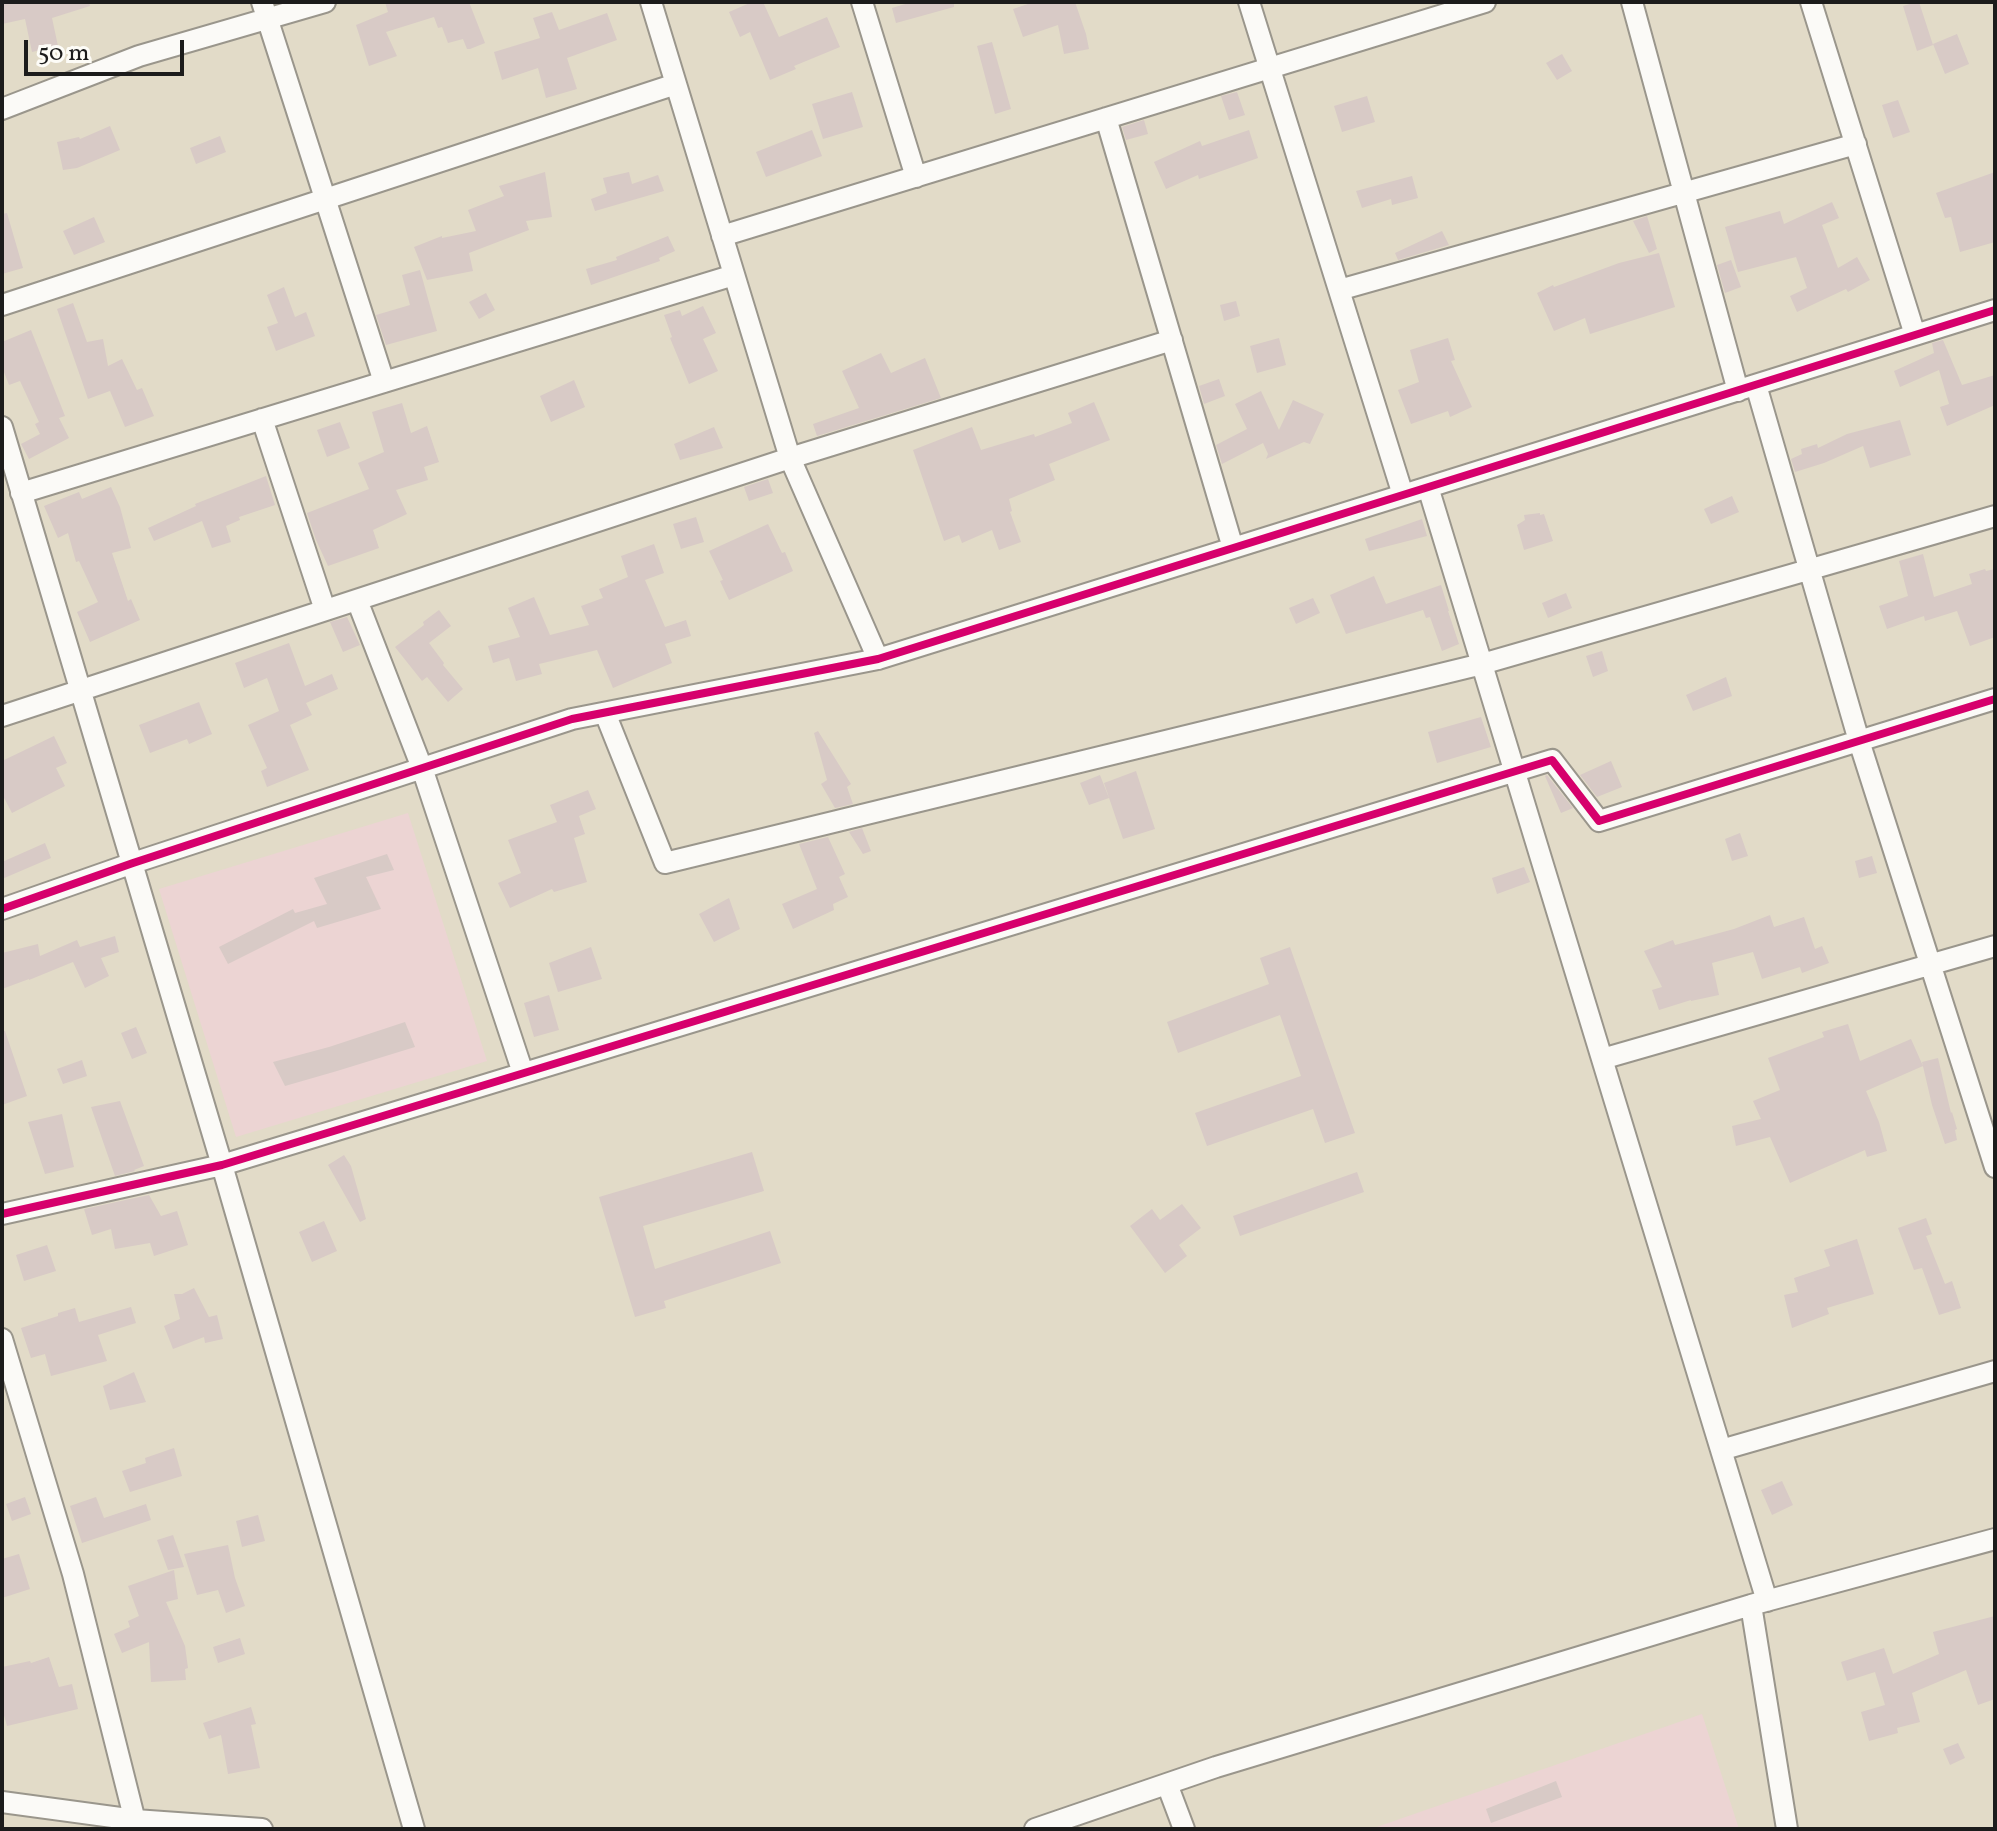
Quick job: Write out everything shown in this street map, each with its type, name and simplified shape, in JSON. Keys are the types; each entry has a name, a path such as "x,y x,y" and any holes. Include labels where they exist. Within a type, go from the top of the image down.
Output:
{"street":[{"path":"2,109 264,10 325,2"},
{"path":"651,2 790,458 878,659"},
{"path":"1249,2 1403,495"},
{"path":"722,236 1485,2"},
{"path":"1632,2 1683,193 1809,570 1859,741 1995,1167"},
{"path":"1811,2 1915,335"},
{"path":"869,4 916,177"},
{"path":"264,10 384,382"},
{"path":"2,305 676,84"},
{"path":"1106,118 1233,548"},
{"path":"1339,290 1856,144"},
{"path":"21,493 734,275"},
{"path":"2,909 572,719 878,659 1995,310"},
{"path":"2,716 790,458 1172,340"},
{"path":"262,419 325,610"},
{"path":"2,427 222,1165 414,1829"},
{"path":"1428,487 1721,1450 1759,1603 1787,1829"},
{"path":"605,713 665,863 1482,664 1995,516"},
{"path":"357,600 422,768 523,1073"},
{"path":"2,1214 222,1165 1552,760 1599,821 1995,699"},
{"path":"1602,1059 1995,946"},
{"path":"2,1339 73,1574 136,1825"},
{"path":"1721,1450 1995,1371"},
{"path":"1035,1829 1216,1767 1759,1603 1995,1539"},
{"path":"1167,1784 1184,1829"},
{"path":"2,1802 136,1825 262,1829"}],"shaded area":[{"path":"408,813 487,1061 236,1137 159,889"},
{"path":"1702,1714 1739,1829 1371,1829"}],"building":[{"path":"2,2 89,2 90,6 52,18 58,46 32,52 25,19 2,24"},
{"path":"385,2 469,2 485,43 467,49 463,39 448,43 434,17 386,32 397,56 369,66 356,25 388,12"},
{"path":"752,2 763,2 779,37 827,17 840,47 794,66 796,69 770,80 750,32 740,37 729,12"},
{"path":"912,2 954,2 954,7 896,23 892,8"},
{"path":"1034,2 1075,2 1089,49 1064,54 1058,25 1023,37 1013,9"},
{"path":"1919,2 1933,45 1917,51 1903,6"},
{"path":"552,12 559,30 607,13 617,40 567,58 577,89 546,98 538,68 502,80 494,52 540,38 533,18"},
{"path":"1957,34 1969,64 1945,74 1933,44"},
{"path":"992,42 1011,109 995,114 977,46"},
{"path":"1562,54 1572,71 1557,80 1546,63"},
{"path":"852,92 863,127 823,139 812,104"},
{"path":"1237,92 1245,115 1229,120 1221,96"},
{"path":"1367,96 1375,122 1342,132 1334,106"},
{"path":"1898,100 1910,132 1893,138 1882,105"},
{"path":"1144,120 1148,134 1126,140 1122,127"},
{"path":"110,126 120,150 77,168 63,170 57,142 80,139"},
{"path":"812,130 822,156 766,177 756,152"},
{"path":"1249,130 1258,158 1199,179 1198,175 1166,189 1154,162 1200,141 1202,146"},
{"path":"220,136 226,152 196,164 190,148"},
{"path":"545,172 552,217 526,221 529,230 469,253 473,271 427,280 414,247 442,236 476,231 468,210 504,196 499,186"},
{"path":"629,172 632,184 658,175 664,191 595,211 591,199 607,193 603,178"},
{"path":"1995,172 1995,242 1960,252 1951,217 1945,218 1936,193"},
{"path":"1412,176 1418,198 1392,205 1391,199 1362,208 1356,191"},
{"path":"1832,202 1839,218 1822,225 1838,268 1857,257 1870,280 1797,312 1790,296 1807,288 1796,257 1738,272 1725,227 1780,211 1784,224"},
{"path":"7,213 23,268 2,274 2,214"},
{"path":"1647,216 1657,249 1649,253 1633,221"},
{"path":"94,217 105,242 74,255 63,231"},
{"path":"1442,231 1449,245 1398,260 1395,253"},
{"path":"668,236 675,251 659,258 660,261 591,285 586,269 617,260 616,257"},
{"path":"1659,253 1675,307 1590,334 1585,318 1554,331 1537,293 1619,263"},
{"path":"1731,260 1741,287 1725,293 1717,265"},
{"path":"420,270 437,331 386,345 376,315 410,305 402,275"},
{"path":"284,287 295,317 306,312 315,336 276,351 267,327 278,323 267,295"},
{"path":"486,293 495,310 479,319 469,302"},
{"path":"1236,301 1240,316 1224,321 1220,305"},
{"path":"73,303 87,342 103,339 108,366 122,359 137,390 142,388 154,416 125,427 110,391 88,399 57,309"},
{"path":"703,306 716,333 703,339 718,371 689,384 664,315 680,310 682,316"},
{"path":"31,330 65,416 59,418 69,438 29,459 21,444 40,434 35,424 39,422 20,381 9,385 2,367 2,342"},
{"path":"1279,338 1286,365 1257,373 1250,346"},
{"path":"1448,338 1455,360 1451,361 1472,407 1450,417 1448,411 1411,424 1398,390 1419,382 1410,350"},
{"path":"1943,340 1962,385 1995,375 1995,405 1947,426 1940,407 1949,404 1939,370 1900,387 1894,371 1934,353 1932,343"},
{"path":"881,353 891,373 925,358 941,398 817,436 813,424 859,408 842,371"},
{"path":"1219,379 1225,396 1204,404 1199,386"},
{"path":"574,380 585,407 551,422 540,396"},
{"path":"1261,391 1279,430 1293,400 1324,414 1310,444 1304,442 1266,459 1268,454 1263,443 1222,464 1216,445 1247,429 1235,404"},
{"path":"1094,402 1110,440 1049,464 1055,480 1009,499 1010,512 1021,542 999,550 992,530 962,543 959,535 944,541 913,450 972,427 981,450 1034,434 1035,437 1072,423 1068,413"},
{"path":"402,403 411,433 427,426 439,462 424,467 428,480 396,490 407,514 373,530 379,548 328,566 307,513 369,489 358,463 384,452 372,412"},
{"path":"1900,420 1911,455 1870,468 1863,446 1795,472 1791,459 1802,454 1801,449 1817,444 1818,448 1847,434"},
{"path":"340,422 350,448 327,457 317,430"},
{"path":"714,427 723,448 680,460 674,444"},
{"path":"266,476 275,505 239,517 240,520 226,526 231,542 212,548 202,521 154,541 148,528 195,504"},
{"path":"768,479 773,493 749,501 744,487"},
{"path":"111,487 131,548 112,553 128,601 131,599 140,620 90,642 77,612 98,602 79,561 76,562 68,533 58,538 44,506 79,492 82,499"},
{"path":"1732,496 1739,512 1711,524 1704,509"},
{"path":"1544,514 1553,541 1524,550 1517,525 1525,520 1524,515"},
{"path":"696,517 704,542 681,549 673,524"},
{"path":"1422,519 1427,536 1369,551 1365,539"},
{"path":"768,524 793,571 729,600 709,551"},
{"path":"654,544 664,573 645,580 665,627 686,620 691,636 665,644 672,663 613,688 597,650 539,664 542,674 516,681 509,658 493,663 488,646 520,637 508,608 534,597 550,635 589,625 581,606 603,598 599,589 628,577 621,556"},
{"path":"1923,554 1934,597 1972,584 1969,574 1995,569 1995,637 1970,646 1957,611 1925,621 1924,616 1887,629 1879,606 1908,596 1899,561"},
{"path":"1374,576 1386,604 1441,585 1459,644 1442,651 1430,617 1426,618 1423,610 1346,634 1330,595"},
{"path":"1566,593 1572,608 1548,618 1542,603"},
{"path":"1313,598 1320,613 1296,624 1289,608"},
{"path":"439,610 451,626 429,643 463,689 448,702 427,677 422,681 395,647"},
{"path":"347,617 360,645 343,652 330,622"},
{"path":"289,643 305,686 332,674 338,689 306,703 312,715 290,725 309,770 267,787 261,771 267,768 248,725 279,711 267,678 244,688 235,663"},
{"path":"1602,651 1608,671 1593,677 1586,656"},
{"path":"1726,677 1732,696 1693,711 1686,695"},
{"path":"199,702 212,734 189,744 187,739 150,753 139,725"},
{"path":"1481,717 1491,747 1437,763 1428,732"},
{"path":"818,731 851,784 847,787 853,804 835,808 821,784 827,780 814,733"},
{"path":"54,736 67,763 56,768 65,786 12,813 2,794 2,761"},
{"path":"1611,761 1622,787 1597,797 1580,775"},
{"path":"1136,771 1155,829 1123,839 1104,783"},
{"path":"1100,775 1109,798 1089,805 1080,783"},
{"path":"1547,775 1573,808 1561,813"},
{"path":"588,790 596,809 579,816 585,834 574,838 587,882 554,892 552,889 510,908 498,883 521,873 508,840 557,822 550,805"},
{"path":"862,828 871,851 863,854 849,832"},
{"path":"1740,833 1748,856 1732,861 1725,839"},
{"path":"828,837 845,874 839,877 848,897 833,904 834,910 793,929 782,904 817,889 799,844"},
{"path":"45,843 51,858 2,879 2,862"},
{"path":"387,854 394,870 366,877 381,909 317,928 314,921 228,964 219,947 293,909 295,913 327,904 314,878"},
{"path":"1872,856 1877,873 1859,878 1855,861"},
{"path":"1524,867 1530,882 1497,894 1492,878"},
{"path":"729,898 740,929 714,942 699,914"},
{"path":"1770,915 1774,927 1804,917 1815,949 1822,946 1829,963 1802,973 1800,967 1762,979 1753,952 1712,963 1719,995 1659,1010 1652,990 1662,987 1644,951 1673,940 1675,945 1734,929"},
{"path":"115,936 119,952 101,958 109,976 85,988 73,962 2,989 2,953 38,944 40,956 77,940 80,947"},
{"path":"591,947 602,979 558,992 549,963"},
{"path":"1290,947 1355,1133 1325,1143 1313,1109 1207,1146 1195,1113 1301,1076 1280,1015 1178,1053 1167,1022 1269,984 1260,958"},
{"path":"549,995 559,1030 534,1037 524,1003"},
{"path":"405,1022 415,1047 337,1071 285,1086 273,1062 329,1047"},
{"path":"1848,1024 1860,1061 1911,1039 1923,1066 1866,1091 1887,1151 1867,1157 1865,1150 1790,1183 1770,1137 1736,1146 1732,1126 1761,1119 1753,1101 1780,1090 1768,1058 1824,1037 1822,1032"},
{"path":"136,1027 147,1053 132,1059 121,1033"},
{"path":"2,1031 5,1031 27,1096 2,1105"},
{"path":"1938,1058 1957,1129 1957,1140 1945,1144 1922,1062"},
{"path":"82,1060 87,1076 63,1084 57,1069"},
{"path":"120,1101 144,1166 115,1176 91,1107"},
{"path":"62,1114 74,1167 45,1174 28,1122"},
{"path":"752,1152 764,1191 643,1226 655,1269 770,1231 781,1263 664,1301 666,1308 635,1317 599,1197"},
{"path":"344,1155 351,1166 366,1219 360,1222 328,1165"},
{"path":"1357,1172 1364,1192 1240,1236 1233,1216"},
{"path":"149,1195 161,1216 177,1211 188,1245 154,1256 150,1243 115,1249 111,1229 92,1235 84,1209"},
{"path":"1182,1204 1201,1228 1179,1245 1187,1256 1165,1273 1130,1226 1152,1209 1160,1220"},
{"path":"1926,1218 1932,1234 1926,1236 1945,1284 1952,1281 1961,1308 1939,1315 1922,1268 1914,1270 1898,1228"},
{"path":"324,1221 337,1251 312,1262 299,1232"},
{"path":"1857,1239 1874,1294 1827,1308 1829,1314 1792,1328 1784,1295 1798,1292 1794,1278 1830,1266 1824,1250"},
{"path":"47,1245 56,1271 24,1281 16,1255"},
{"path":"194,1288 209,1317 217,1315 223,1339 205,1343 204,1337 173,1349 164,1326 180,1319 174,1294"},
{"path":"131,1307 136,1323 98,1335 107,1361 51,1376 45,1354 31,1358 21,1328 75,1308 79,1322"},
{"path":"134,1372 146,1402 110,1410 103,1386"},
{"path":"174,1448 182,1476 130,1492 122,1471 146,1463 145,1458"},
{"path":"1782,1481 1793,1505 1772,1515 1761,1490"},
{"path":"25,1497 31,1514 12,1521 6,1504"},
{"path":"96,1497 104,1518 146,1504 151,1520 82,1543 70,1506"},
{"path":"258,1515 265,1541 242,1547 236,1521"},
{"path":"173,1535 184,1567 168,1570 157,1540"},
{"path":"228,1545 245,1606 226,1613 218,1590 197,1595 184,1554"},
{"path":"19,1554 30,1589 2,1598 2,1559"},
{"path":"174,1570 178,1599 166,1602 185,1646 186,1680 151,1682 149,1642 122,1653 114,1634 130,1627 128,1621 139,1616 128,1586"},
{"path":"1995,1616 1995,1699 1978,1705 1966,1670 1912,1693 1920,1722 1897,1728 1898,1733 1869,1741 1861,1712 1885,1705 1875,1672 1847,1681 1841,1662 1884,1648 1893,1674 1939,1654 1933,1632"},
{"path":"240,1638 245,1654 218,1663 213,1647"},
{"path":"49,1657 59,1687 72,1684 78,1709 7,1726 2,1708 2,1667"},
{"path":"251,1707 256,1724 251,1725 260,1768 228,1774 221,1735 209,1739 203,1723"},
{"path":"1958,1743 1965,1758 1950,1765 1943,1749"},
{"path":"1556,1781 1562,1797 1491,1823 1486,1809"}],"cycle path":[{"path":"2,909 572,719 878,659 1995,310"},
{"path":"2,1214 222,1165 1552,760 1599,821 1995,699"}]}
